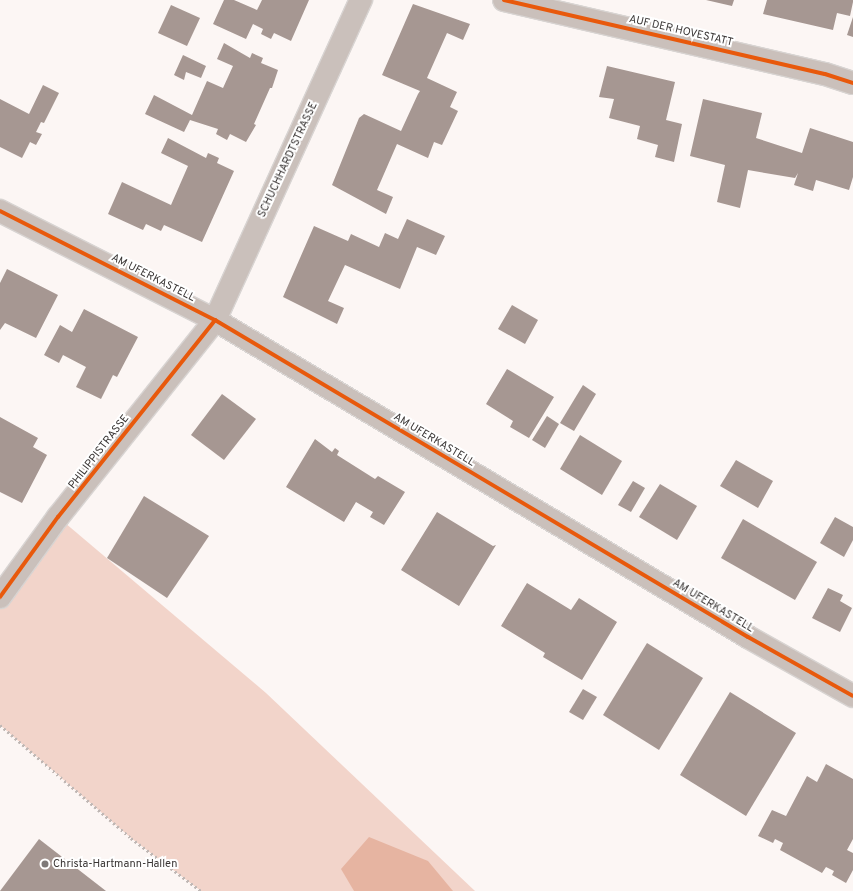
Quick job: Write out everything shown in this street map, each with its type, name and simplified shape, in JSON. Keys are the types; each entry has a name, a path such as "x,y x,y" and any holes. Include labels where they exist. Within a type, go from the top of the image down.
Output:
{"street":[{"name":"SCHUCHHARDTSTRASSE","path":"215,320 361,0"},
{"name":"AUF DER HOVESTATT","path":"504,0 825,74 853,83"},
{"name":"AM UFERKASTELL","path":"0,211 215,320 748,637 853,696"},
{"name":"PHILIPPISTRASSE","path":"0,597 39,542 215,320"}],"path":[{"path":"0,725 131,838 201,891"}],"shaded area":[{"path":"58,517 266,693 475,891 201,891 131,838 0,725 0,597"},
{"path":"369,837 428,861 453,891 354,891 341,869"}],"building":[{"path":"224,0 234,0 257,10 262,0 309,0 291,41 274,33 271,39 261,34 263,29 253,24 246,39 213,24"},
{"path":"706,0 734,0 732,6"},
{"path":"767,0 853,0 853,2 850,16 837,13 833,30 763,14"},
{"path":"413,4 470,24 463,40 447,33 427,78 457,92 450,107 458,111 442,145 434,142 428,158 397,144 377,190 393,197 386,214 332,185 359,118 364,114 401,131 420,91 382,75"},
{"path":"171,5 200,18 187,46 158,33"},
{"path":"853,17 853,37 847,35"},
{"path":"224,43 250,58 252,53 263,58 261,63 278,70 272,88 270,88 254,124 256,125 246,142 230,134 227,140 216,134 218,129 190,120 184,132 145,114 154,95 192,115 207,81 223,88 233,66 217,59"},
{"path":"183,55 206,66 201,78 186,72 184,80 174,75"},
{"path":"607,66 675,82 666,120 682,124 674,162 655,157 658,145 637,139 640,126 609,118 614,99 599,97"},
{"path":"43,85 59,93 44,123 41,122 36,132 42,134 36,145 30,142 22,158 0,147 0,99 29,114"},
{"path":"703,99 762,113 756,138 802,153 810,128 853,142 853,177 849,190 816,180 813,191 794,185 798,173 795,178 748,170 740,208 717,202 725,165 690,156"},
{"path":"168,138 206,158 208,153 219,158 217,163 234,171 202,242 164,225 161,231 146,224 143,230 108,214 122,182 171,205 188,166 161,153"},
{"path":"407,219 445,236 436,255 417,247 400,289 345,265 328,301 344,308 337,324 283,297 314,226 348,241 351,234 379,247 385,233 398,239"},
{"path":"7,269 58,295 36,338 5,323 0,330 0,283"},
{"path":"512,305 538,320 525,344 498,329"},
{"path":"84,309 138,337 117,377 113,375 101,399 76,387 86,367 63,355 59,363 44,355 60,325 72,332"},
{"path":"507,369 554,397 529,438 510,427 513,421 486,404"},
{"path":"583,385 596,394 574,431 560,423"},
{"path":"222,394 256,419 224,460 191,435"},
{"path":"547,416 559,424 545,448 532,440"},
{"path":"0,417 38,438 33,447 47,455 22,503 0,492"},
{"path":"580,435 622,461 602,495 560,469"},
{"path":"315,439 332,452 335,448 339,451 337,455 375,479 378,476 405,492 384,525 370,517 373,512 356,502 344,522 286,487"},
{"path":"736,460 773,481 758,508 720,486"},
{"path":"633,481 645,488 631,512 618,505"},
{"path":"660,484 697,506 677,540 639,517"},
{"path":"144,496 209,536 167,598 107,558"},
{"path":"437,512 493,546 496,545 459,606 401,570"},
{"path":"835,517 853,527 853,540 844,557 820,543"},
{"path":"743,519 817,562 795,600 721,558"},
{"path":"527,583 571,610 579,598 617,622 582,680 543,657 545,653 501,626"},
{"path":"828,588 843,595 840,601 852,608 840,632 812,618"},
{"path":"647,643 703,678 659,750 603,715"},
{"path":"583,689 597,697 583,720 569,712"},
{"path":"730,692 796,733 746,816 680,775"},
{"path":"826,764 853,779 853,839 847,850 853,853 853,870 846,883 832,875 834,871 826,867 822,873 780,850 783,843 775,839 773,843 758,836 772,810 786,816 807,776 817,782"},
{"name":"Christa-Hartmann-Hallen","path":"39,839 106,891 0,891"}],"cycle path":[{"path":"504,0 825,74 853,83"},
{"path":"0,211 215,320 748,637 853,696"},
{"path":"0,597 58,517 215,320"}],"place":[{"name":"Christa-Hartmann-Hallen","path":"45,864"}]}
